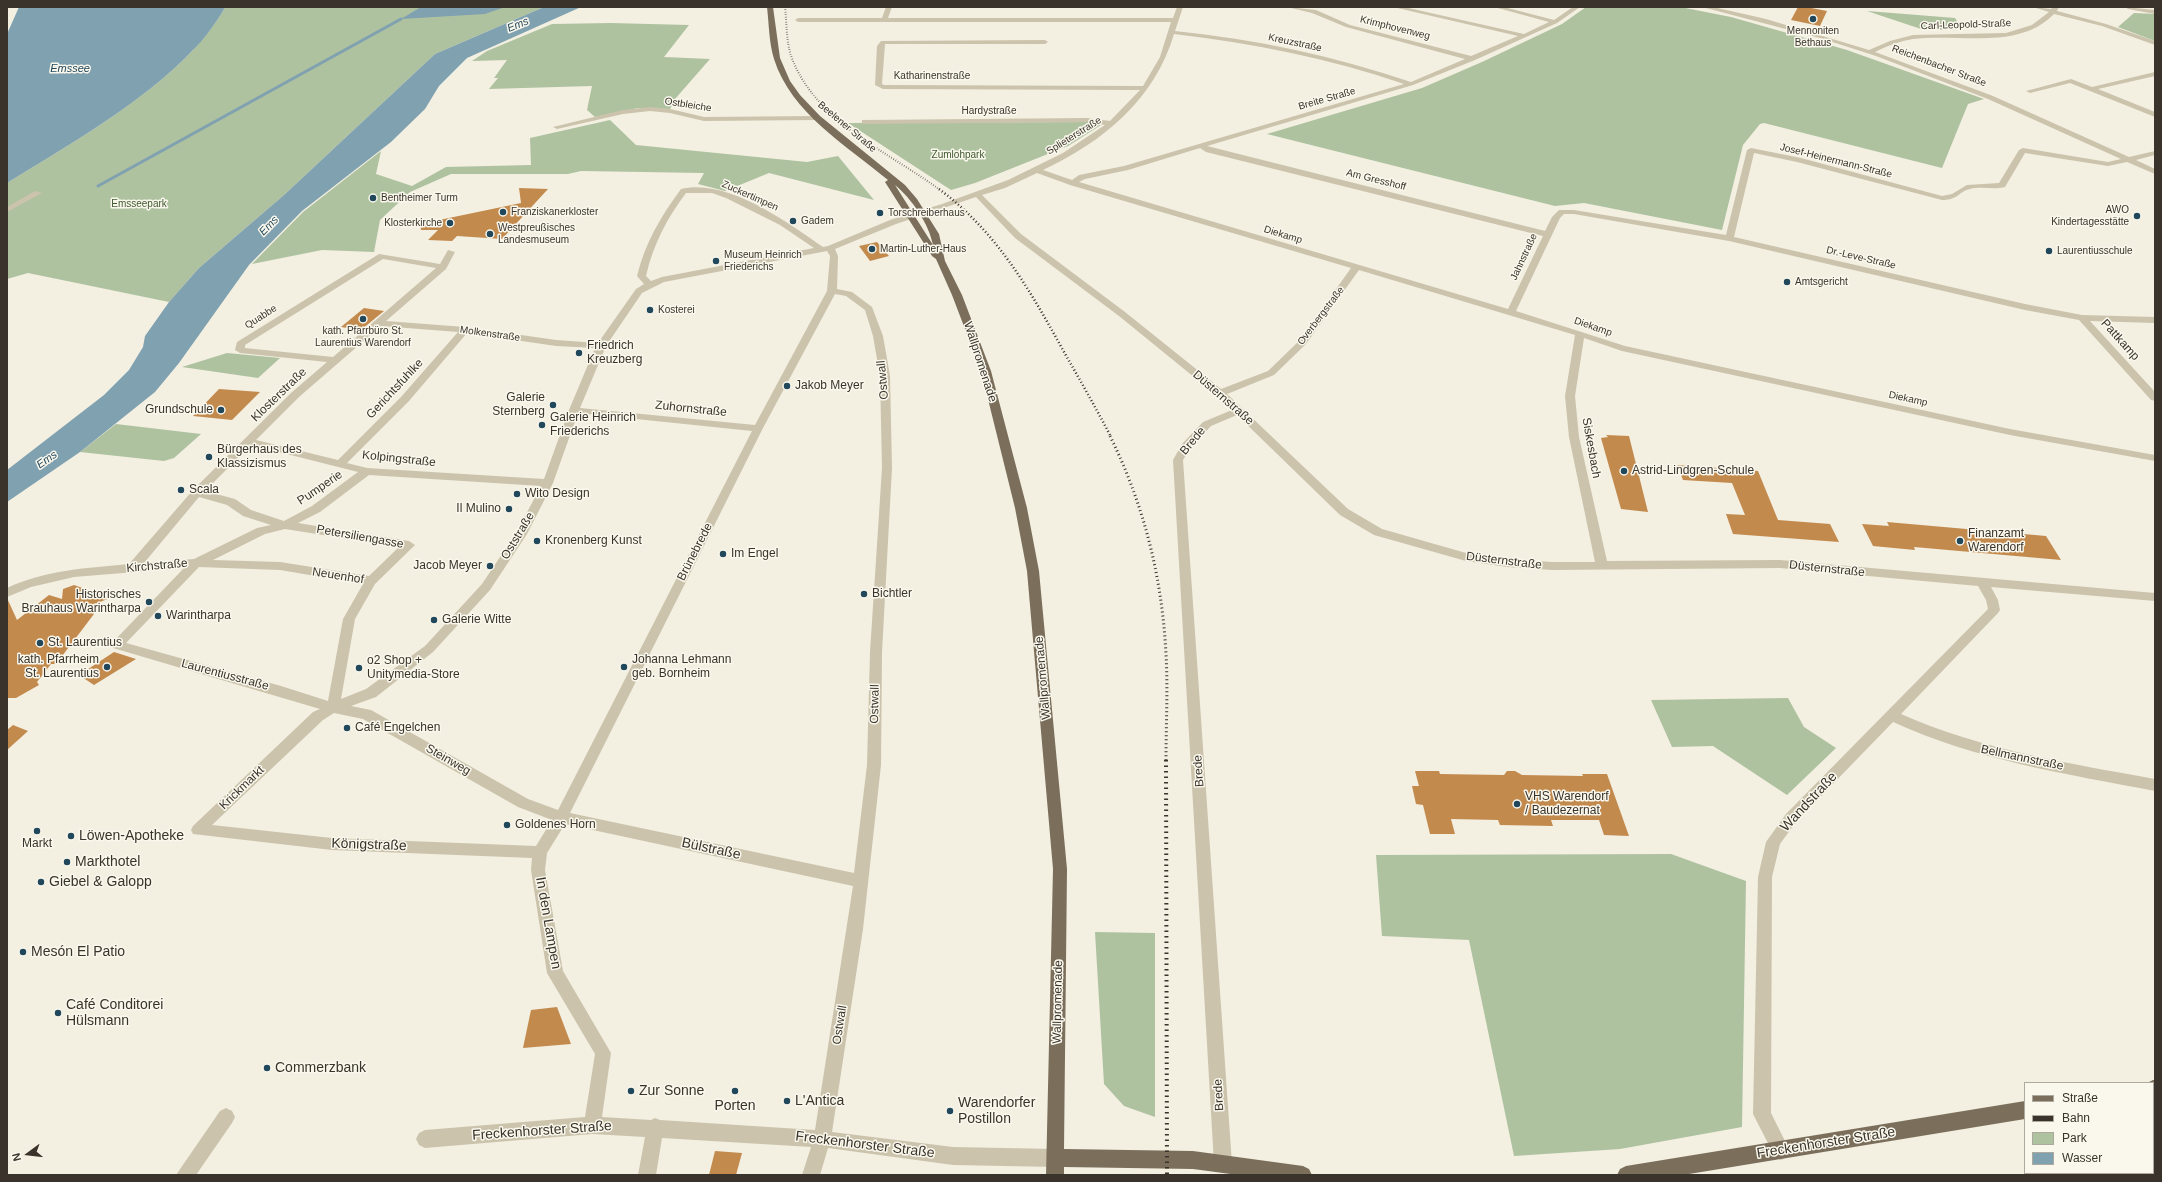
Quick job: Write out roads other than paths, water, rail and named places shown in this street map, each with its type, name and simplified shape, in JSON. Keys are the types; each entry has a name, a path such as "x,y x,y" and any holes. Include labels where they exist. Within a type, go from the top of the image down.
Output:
{"main road":[{"name":"Beelener Straße","path":"770,7 773,42 780,66 797,96 817,118 902,187 923,215"},
{"name":"Beelener Straße","path":"883,172 941,261"},
{"name":"Wallpromenade","path":"923,215 935,234 941,261 986,371 1021,508 1033,571 1060,869 1056,1167"},
{"name":"Freckenhorster Straße","path":"1626,1175 1781,1151 2024,1110"},
{"name":"Freckenhorster Straße","path":"1056,1167 1167,1159 1223,1164 1303,1175"}],"street":[{"path":"885,19 889,7"},
{"name":"Splieterstraße","path":"923,215 1037,170 1085,144 1113,124 1145,88 1160,64 1180,7"},
{"name":"Krimphovenweg","path":"1290,7 1314,11 1348,26 1473,58"},
{"path":"1396,7 1525,36"},
{"path":"1497,7 1554,22"},
{"name":"Breite Straße","path":"1073,183 1082,177 1125,168 1411,84 1525,36 1554,22 1576,7"},
{"name":"Reichenbacher Straße","path":"1705,7 1764,19 1871,51 1979,91 2155,172"},
{"path":"2036,7 2055,9 2155,43"},
{"path":"2128,7 2155,12"},
{"name":"Carl-Leopold-Straße","path":"1871,51 1892,42 1913,37 2006,34 2020,32 2031,28 2055,9"},
{"path":"798,20 1175,20"},
{"name":"Kreuzstraße","path":"1171,32 1210,36 1294,52 1384,74 1411,84"},
{"name":"Katharinenstraße","path":"1045,42 883,42 880,46 878,85 883,87 1145,88"},
{"path":"2092,89 2155,74"},
{"path":"2030,91 2071,81 2155,115"},
{"name":"Ostbleiche","path":"557,127 623,112 650,109 670,111 704,119 817,118"},
{"name":"Hardystraße","path":"865,122 1087,120 1113,124"},
{"name":"Am Gresshoff","path":"1201,146 1209,150 1547,234"},
{"name":"Josef-Heinermann-Straße","path":"1729,238 1751,150 1798,160 1942,198 1956,197 1966,188 2002,185 2023,150 2096,163 2108,164 2129,159"},
{"path":"2129,159 2155,153"},
{"name":"Diekamp","path":"1037,170 1073,183 1356,268 1580,333 1622,348 1790,386 2010,432 2155,458"},
{"name":"Splieterstraße","path":"923,215 979,196 1008,182"},
{"name":"Zuckertimpen","path":"649,285 641,276 644,261 660,227 684,191 712,191 729,196 783,223 826,249"},
{"path":"7,210 38,193"},
{"name":"Düsternstraße","path":"979,196 1018,236 1122,314 1220,393 1344,512 1378,532 1466,557 1507,563 1602,566 1780,564 2155,597"},
{"name":"Jahnstraße","path":"1511,313 1547,234 1556,217 1562,212"},
{"name":"Dr.-Leve-Straße","path":"1562,212 1635,222 1729,238 2025,307 2082,318 2155,320"},
{"name":"Oststraße","path":"333,708 371,693 429,649 486,587 520,534 548,483 574,410 601,346 639,292 649,285 662,280 826,249 862,235 923,215"},
{"name":"Brünebrede","path":"540,852 562,817 758,428 832,291 834,256 826,249"},
{"name":"Klosterstraße","path":"134,568 197,493 250,442 295,395 443,267 451,252"},
{"name":"Quabbe","path":"337,360 240,350 240,344 382,256 443,267"},
{"name":"Overbergstraße","path":"1220,393 1271,373 1303,342 1356,268"},
{"name":"Ostwall","path":"812,1175 822,1139 860,880 874,765 876,645 886,468 885,376 878,336 869,310 849,294 832,291"},
{"name":"Pattkamp","path":"2082,318 2155,398"},
{"name":"Molkenstraße","path":"380,323 465,330 556,343 601,346"},
{"name":"Gerichtsfuhlke","path":"340,464 405,400 465,330"},
{"name":"Siskesbach","path":"1580,333 1570,396 1573,424 1602,566"},
{"name":"Zuhornstraße","path":"574,410 758,428"},
{"name":"Brede","path":"1223,1164 1213,980 1178,460 1186,446 1207,424 1239,411"},
{"name":"Kolpingstraße","path":"250,442 367,471 548,483"},
{"name":"Pumperie","path":"285,525 316,509 367,471"},
{"path":"197,493 231,502 247,513 285,525"},
{"path":"196,563 261,531 285,525"},
{"name":"Petersiliengasse","path":"285,525 409,545 371,581"},
{"name":"Kirchstraße","path":"7,593 28,583 74,573 196,563"},
{"name":"Kirchstraße","path":"117,645 196,563"},
{"name":"Neuenhof","path":"196,563 280,566 371,581 349,619 333,708"},
{"name":"Wandstraße","path":"1781,1151 1762,1114 1765,877 1773,842 1792,818 1893,716 1994,610 1992,600 1983,583"},
{"name":"Laurentiusstraße","path":"117,645 281,691 333,708"},
{"name":"Steinweg","path":"333,708 366,714 524,803 562,817"},
{"name":"Krickmarkt","path":"198,830 318,716 333,708"},
{"name":"Bellmannstraße","path":"1893,716 1916,727 1982,751 2155,785"},
{"name":"Bülstraße","path":"562,817 860,880"},
{"name":"Königstraße","path":"198,830 332,844 540,852"},
{"name":"In den Lampen","path":"540,852 538,870 555,974 603,1053 592,1125"},
{"path":"185,1175 226,1117"},
{"name":"Freckenhorster Straße","path":"426,1138 592,1125 655,1127 822,1139 953,1156 1056,1167"},
{"path":"648,1175 655,1127"}],"water":[{"name":"Emssee","path":"19,7 225,7 208,33 200,42 173,70 151,88 104,122 7,183 7,34"},
{"path":"421,7 505,7 485,14 401,19"},
{"name":"Ems","path":"544,7 581,7 467,58 439,86 425,109 391,142 302,211 249,265 179,363 155,392 80,452 7,502 7,470 104,395 129,370 143,347 145,336 169,302 199,268 284,195 435,54"}],"waterway":[{"path":"98,186 401,19"}],"railway":[{"path":"785,7 788,42 793,61 805,83 820,102 837,119 857,135 940,190"},
{"path":"939,189 960,206 978,224 1010,263 1038,306 1111,437"},
{"path":"1110,436 1133,488 1142,515 1160,597 1167,667 1166,761"},
{"path":"1166,761 1167,1175"}],"place":[{"name":"Mennoniten Bethaus","path":"1813,19"},
{"name":"Bentheimer Turm","path":"373,198"},
{"name":"Franziskanerkloster","path":"503,212"},
{"name":"Torschreiberhaus","path":"880,213"},
{"name":"AWO Kindertagesstätte","path":"2137,216"},
{"name":"Gadem","path":"793,221"},
{"name":"Klosterkirche","path":"450,223"},
{"name":"Westpreußisches Landesmuseum","path":"490,234"},
{"name":"Martin-Luther-Haus","path":"872,249"},
{"name":"Laurentiusschule","path":"2049,251"},
{"name":"Museum Heinrich Friederichs","path":"716,261"},
{"name":"Amtsgericht","path":"1787,282"},
{"name":"Kosterei","path":"650,310"},
{"name":"kath. Pfarrbüro St. Laurentius Warendorf","path":"363,319"},
{"name":"Friedrich Kreuzberg","path":"579,353"},
{"name":"Jakob Meyer","path":"787,386"},
{"name":"Galerie Sternberg","path":"553,405"},
{"name":"Grundschule","path":"221,410"},
{"name":"Galerie Heinrich Friederichs","path":"542,425"},
{"name":"Bürgerhaus des Klassizismus","path":"209,457"},
{"name":"Astrid-Lindgren-Schule","path":"1624,471"},
{"name":"Scala","path":"181,490"},
{"name":"Wito Design","path":"517,494"},
{"name":"Il Mulino","path":"509,509"},
{"name":"Kronenberg Kunst","path":"537,541"},
{"name":"Finanzamt Warendorf","path":"1960,541"},
{"name":"Im Engel","path":"723,554"},
{"name":"Jacob Meyer","path":"490,566"},
{"name":"Bichtler","path":"864,594"},
{"name":"Historisches Brauhaus Warintharpa","path":"149,602"},
{"name":"Warintharpa","path":"158,616"},
{"name":"Galerie Witte","path":"434,620"},
{"name":"St. Laurentius","path":"40,643"},
{"name":"kath. Pfarrheim St. Laurentius","path":"107,667"},
{"name":"Johanna Lehmann geb. Bornheim","path":"624,667"},
{"name":"o2 Shop + Unitymedia-Store","path":"359,668"},
{"name":"Café Engelchen","path":"347,728"},
{"name":"VHS Warendorf / Baudezernat","path":"1517,804"},
{"name":"Goldenes Horn","path":"507,825"},
{"name":"Markt","path":"37,831"},
{"name":"Löwen-Apotheke","path":"71,836"},
{"name":"Markthotel","path":"67,862"},
{"name":"Giebel & Galopp","path":"41,882"},
{"name":"Mesón El Patio","path":"23,952"},
{"name":"Café Conditorei Hülsmann","path":"58,1013"},
{"name":"Commerzbank","path":"267,1068"},
{"name":"Zur Sonne","path":"631,1091"},
{"name":"Porten","path":"735,1091"},
{"name":"L'Antica","path":"787,1101"},
{"name":"Warendorfer Postillon","path":"950,1111"}],"park label":[{"name":"Zumlohpark","path":"958,155"},
{"name":"Emsseepark","path":"139,204"}]}
